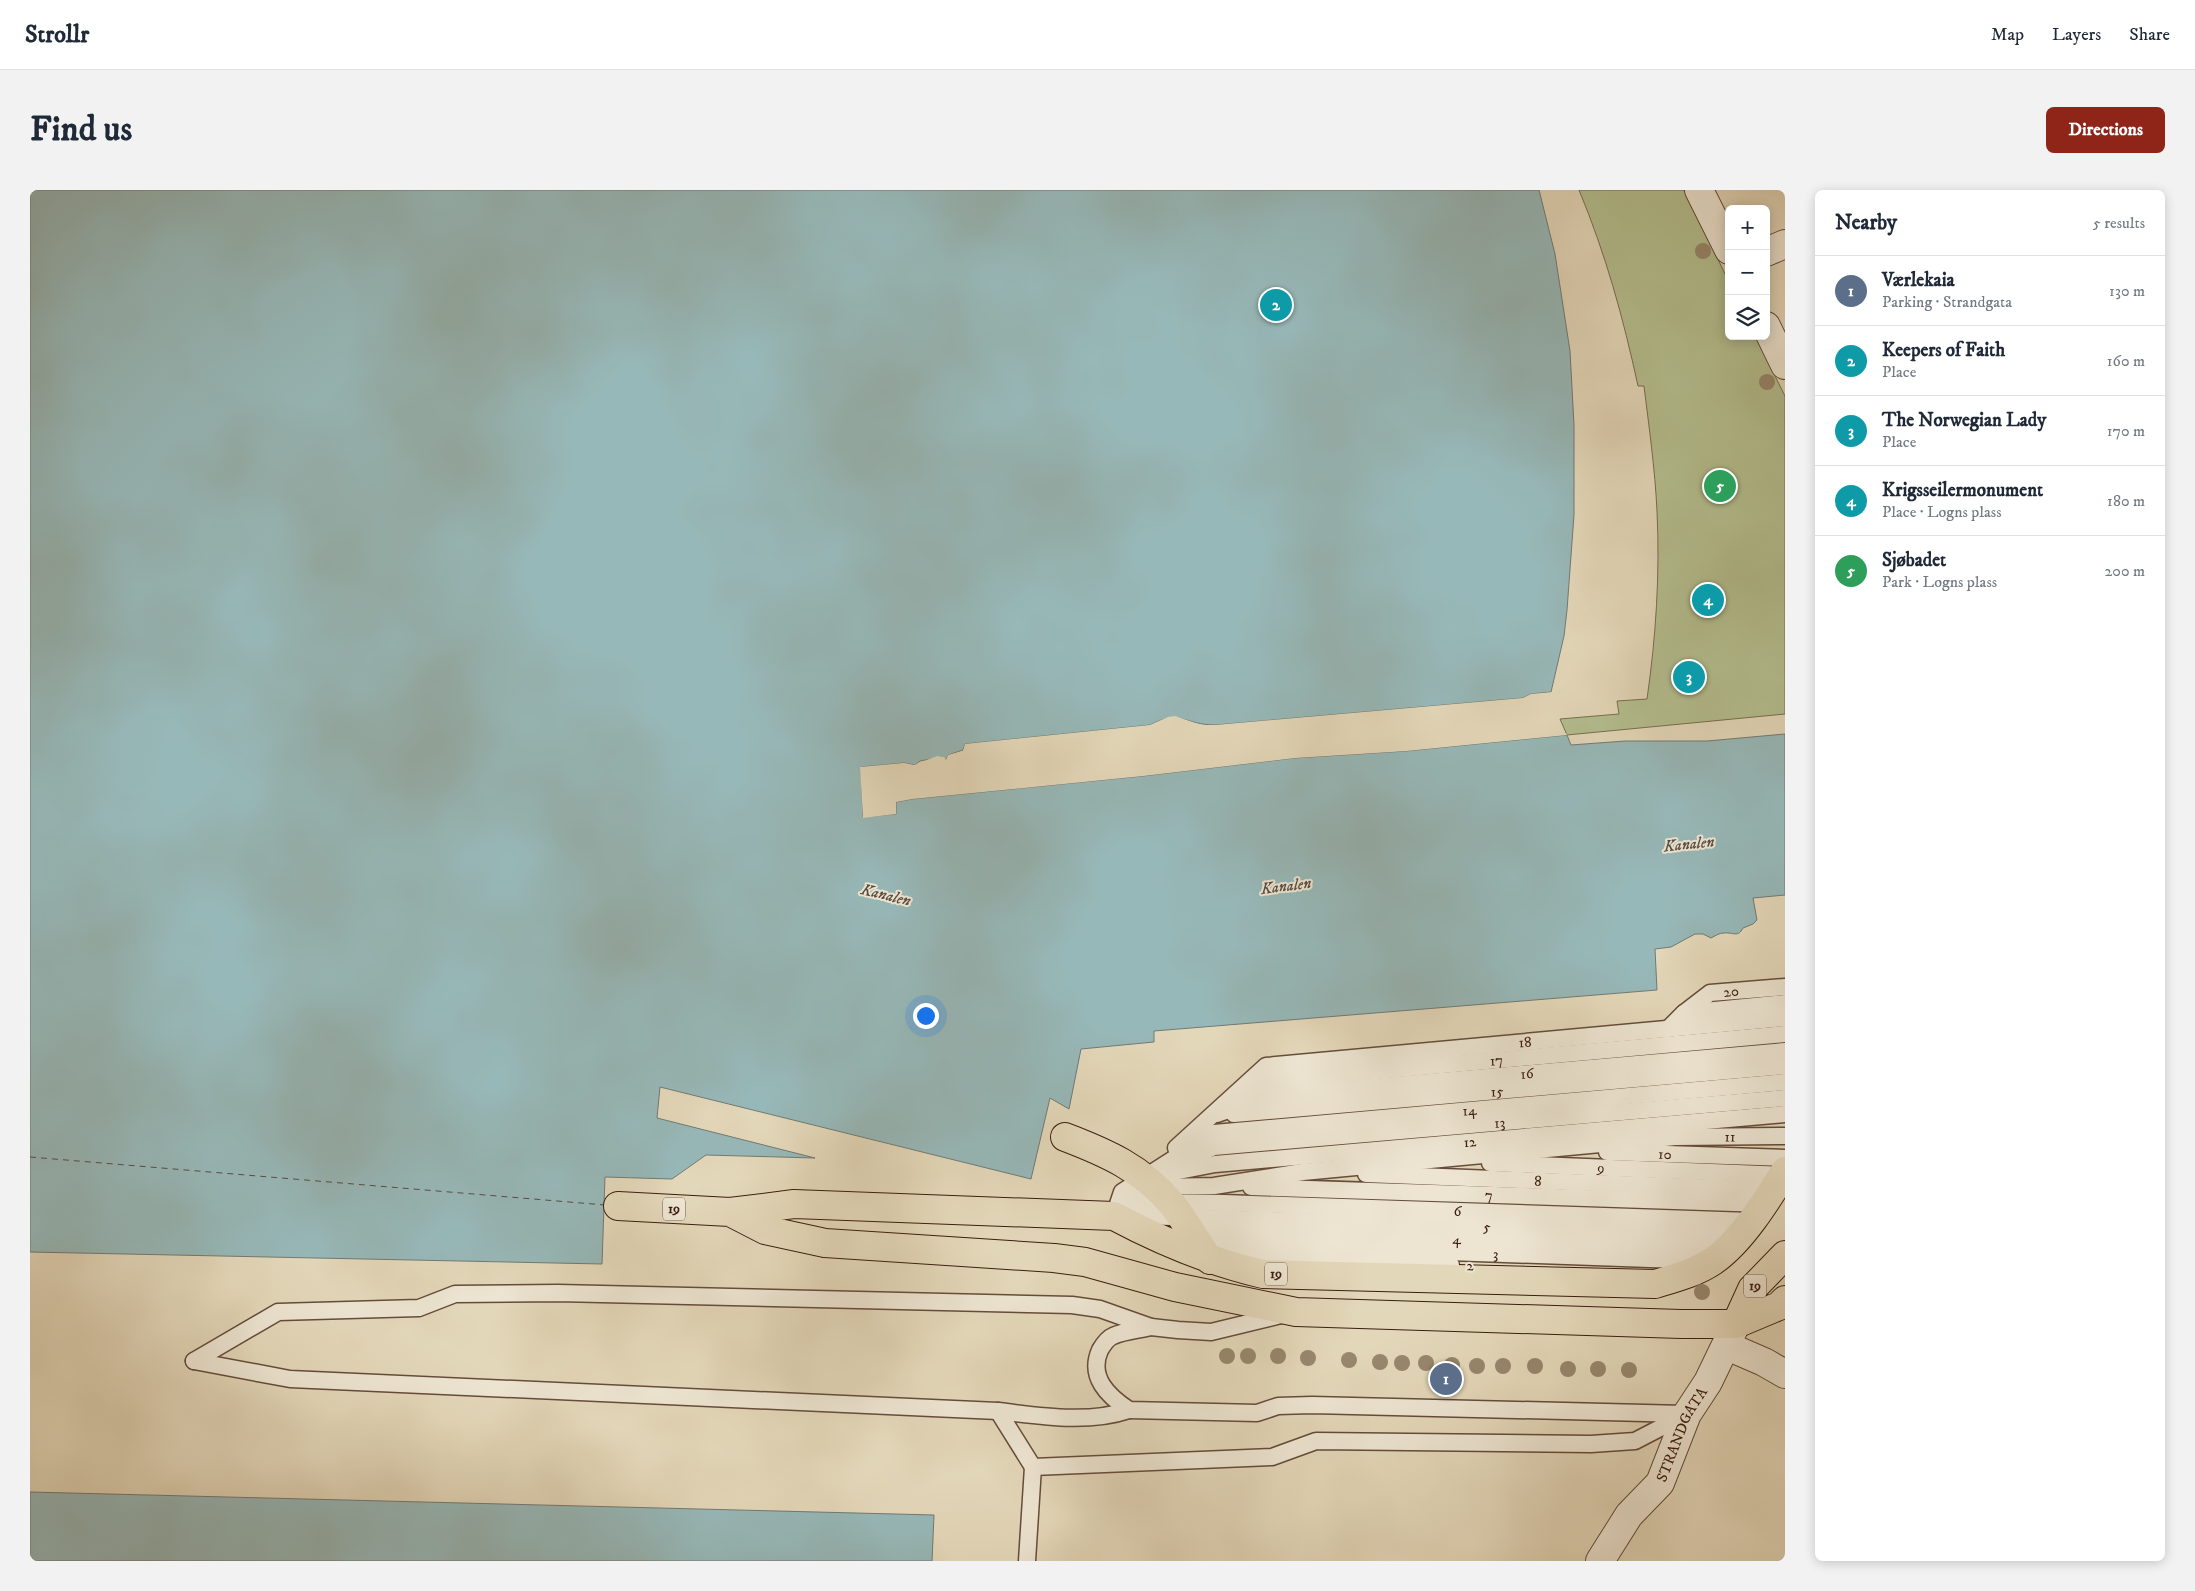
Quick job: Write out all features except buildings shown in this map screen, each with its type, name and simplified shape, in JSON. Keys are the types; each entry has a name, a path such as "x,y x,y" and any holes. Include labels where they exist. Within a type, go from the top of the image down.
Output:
{"highway":[{"name":"19","path":"1065,1137 1114,1157 1177,1220 1235,1268 1262,1274 1655,1284 1751,1213"},
{"name":"19","path":"618,1206 730,1212 794,1204 959,1208 1114,1216 1153,1237 1177,1220"},
{"name":"19","path":"730,1212 765,1230 825,1243 1054,1258 1085,1262 1175,1287 1296,1312 1681,1324 1732,1335 1779,1306 1785,1300"},
{"name":"19","path":"1177,1220 1242,1300"},
{"name":"STRANDGATA","path":"1732,1335 1752,1289 1785,1255"}],"street":[{"path":"1699,190 1725,242"},
{"path":"1770,250 1785,244"},
{"path":"1770,334 1785,365"},
{"path":"1732,1335 1764,1362 1785,1374"},
{"name":"STRANDGATA","path":"1600,1561 1629,1515 1660,1483 1687,1414 1732,1335"}],"lane":[{"name":"20","path":"1684,1013 1710,993 1785,987"},
{"path":"1668,1029 1684,1013 1785,1004"},
{"name":"18","path":"1268,1089 1668,1029 1785,1018"},
{"name":"17","path":"1268,1089 1785,1034"},
{"name":"16","path":"1268,1089 1785,1052"},
{"name":"15","path":"1268,1089 1785,1066"},
{"name":"14","path":"1214,1140 1785,1082"},
{"path":"1177,1220 1211,1116 1268,1089"},
{"path":"1211,1116 1268,1089"},
{"name":"13","path":"1214,1140 1785,1098"},
{"name":"12","path":"1177,1220 1215,1164 1785,1114"},
{"name":"11","path":"1543,1150 1675,1137 1785,1136"},
{"path":"1177,1220 1214,1140"},
{"path":"1177,1220 1214,1186 1302,1172 1543,1150"},
{"name":"10","path":"1543,1150 1751,1213"},
{"name":"9","path":"1419,1160 1751,1213"},
{"name":"8","path":"1302,1172 1751,1213"},
{"name":"7","path":"1214,1186 1751,1213"},
{"path":"1114,1216 1122,1192 1177,1220"},
{"path":"1114,1216 1133,1208 1279,1253"},
{"name":"6","path":"1177,1220 1228,1210 1751,1213"},
{"name":"4","path":"1177,1220 1247,1232 1751,1213"},
{"name":"3","path":"1279,1253 1751,1213"},
{"name":"2","path":"1279,1253 1751,1213"},
{"path":"1296,1312 1212,1332 1151,1327 1100,1310 1072,1305 558,1293 455,1294 419,1308 278,1312 194,1361 290,1380 998,1411 1047,1417 1111,1416 1129,1410 1257,1413 1278,1406 1312,1405 1687,1414"},
{"path":"1129,1410 1112,1398 1097,1377 1097,1356 1103,1345 1112,1336 1151,1327"},
{"path":"998,1411 1033,1466 1027,1561"},
{"path":"1033,1466 1272,1456 1316,1441 1581,1444 1636,1441 1687,1414"}],"green space":[{"path":"1579,190 1684,190 1725,274 1725,340 1757,340 1785,396 1785,714 1567,735 1560,719 1619,714 1617,701 1647,699 1655,629 1658,535 1652,448 1644,386 1638,386 1613,286 1598,238"}],"water":[{"name":"Kanalen","path":"30,190 1539,190 1555,254 1570,351 1574,425 1574,515 1567,610 1564,636 1551,692 1531,694 1523,698 1216,725 1169,718 1150,725 965,744 963,750 948,755 946,760 942,757 920,761 915,765 904,763 861,767 863,817 896,814 896,802 912,799 1143,776 1295,758 1406,751 1567,735 1571,745 1625,741 1707,741 1785,734 1785,895 1753,898 1757,920 1737,934 1722,933 1711,938 1703,934 1695,934 1671,947 1655,949 1657,990 1154,1031 1154,1042 1081,1049 1069,1109 1050,1098 1031,1179 660,1087 657,1118 815,1158 706,1155 672,1179 605,1177 602,1264 30,1252"},
{"path":"30,1492 934,1515 932,1561 30,1561"}],"pier":[{"path":"1554,692 1552,695 1532,696 1523,701 1216,728 1201,727 1169,719 1150,728 967,746 965,752 949,757 947,763 937,759 915,767 904,765 863,769 865,815 894,812 894,800 912,796 1142,774 1295,756 1566,733 1567,735 1406,751 1295,758 1143,776 912,799 896,802 896,814 863,818 860,767 904,763 914,765 937,756 944,757 946,760 948,755 963,751 965,744 1150,725 1175,716 1201,725 1216,725 1523,698 1531,694"}],"ferry route":[{"path":"30,1157 605,1205"}],"place":[{"name":"Keepers of Faith","path":"1276,305"},
{"name":"Sjøbadet","path":"1720,486"},
{"name":"Krigsseilermonument","path":"1708,600"},
{"name":"The Norwegian Lady","path":"1689,677"},
{"name":"Værlekaia","path":"1446,1379"}]}
